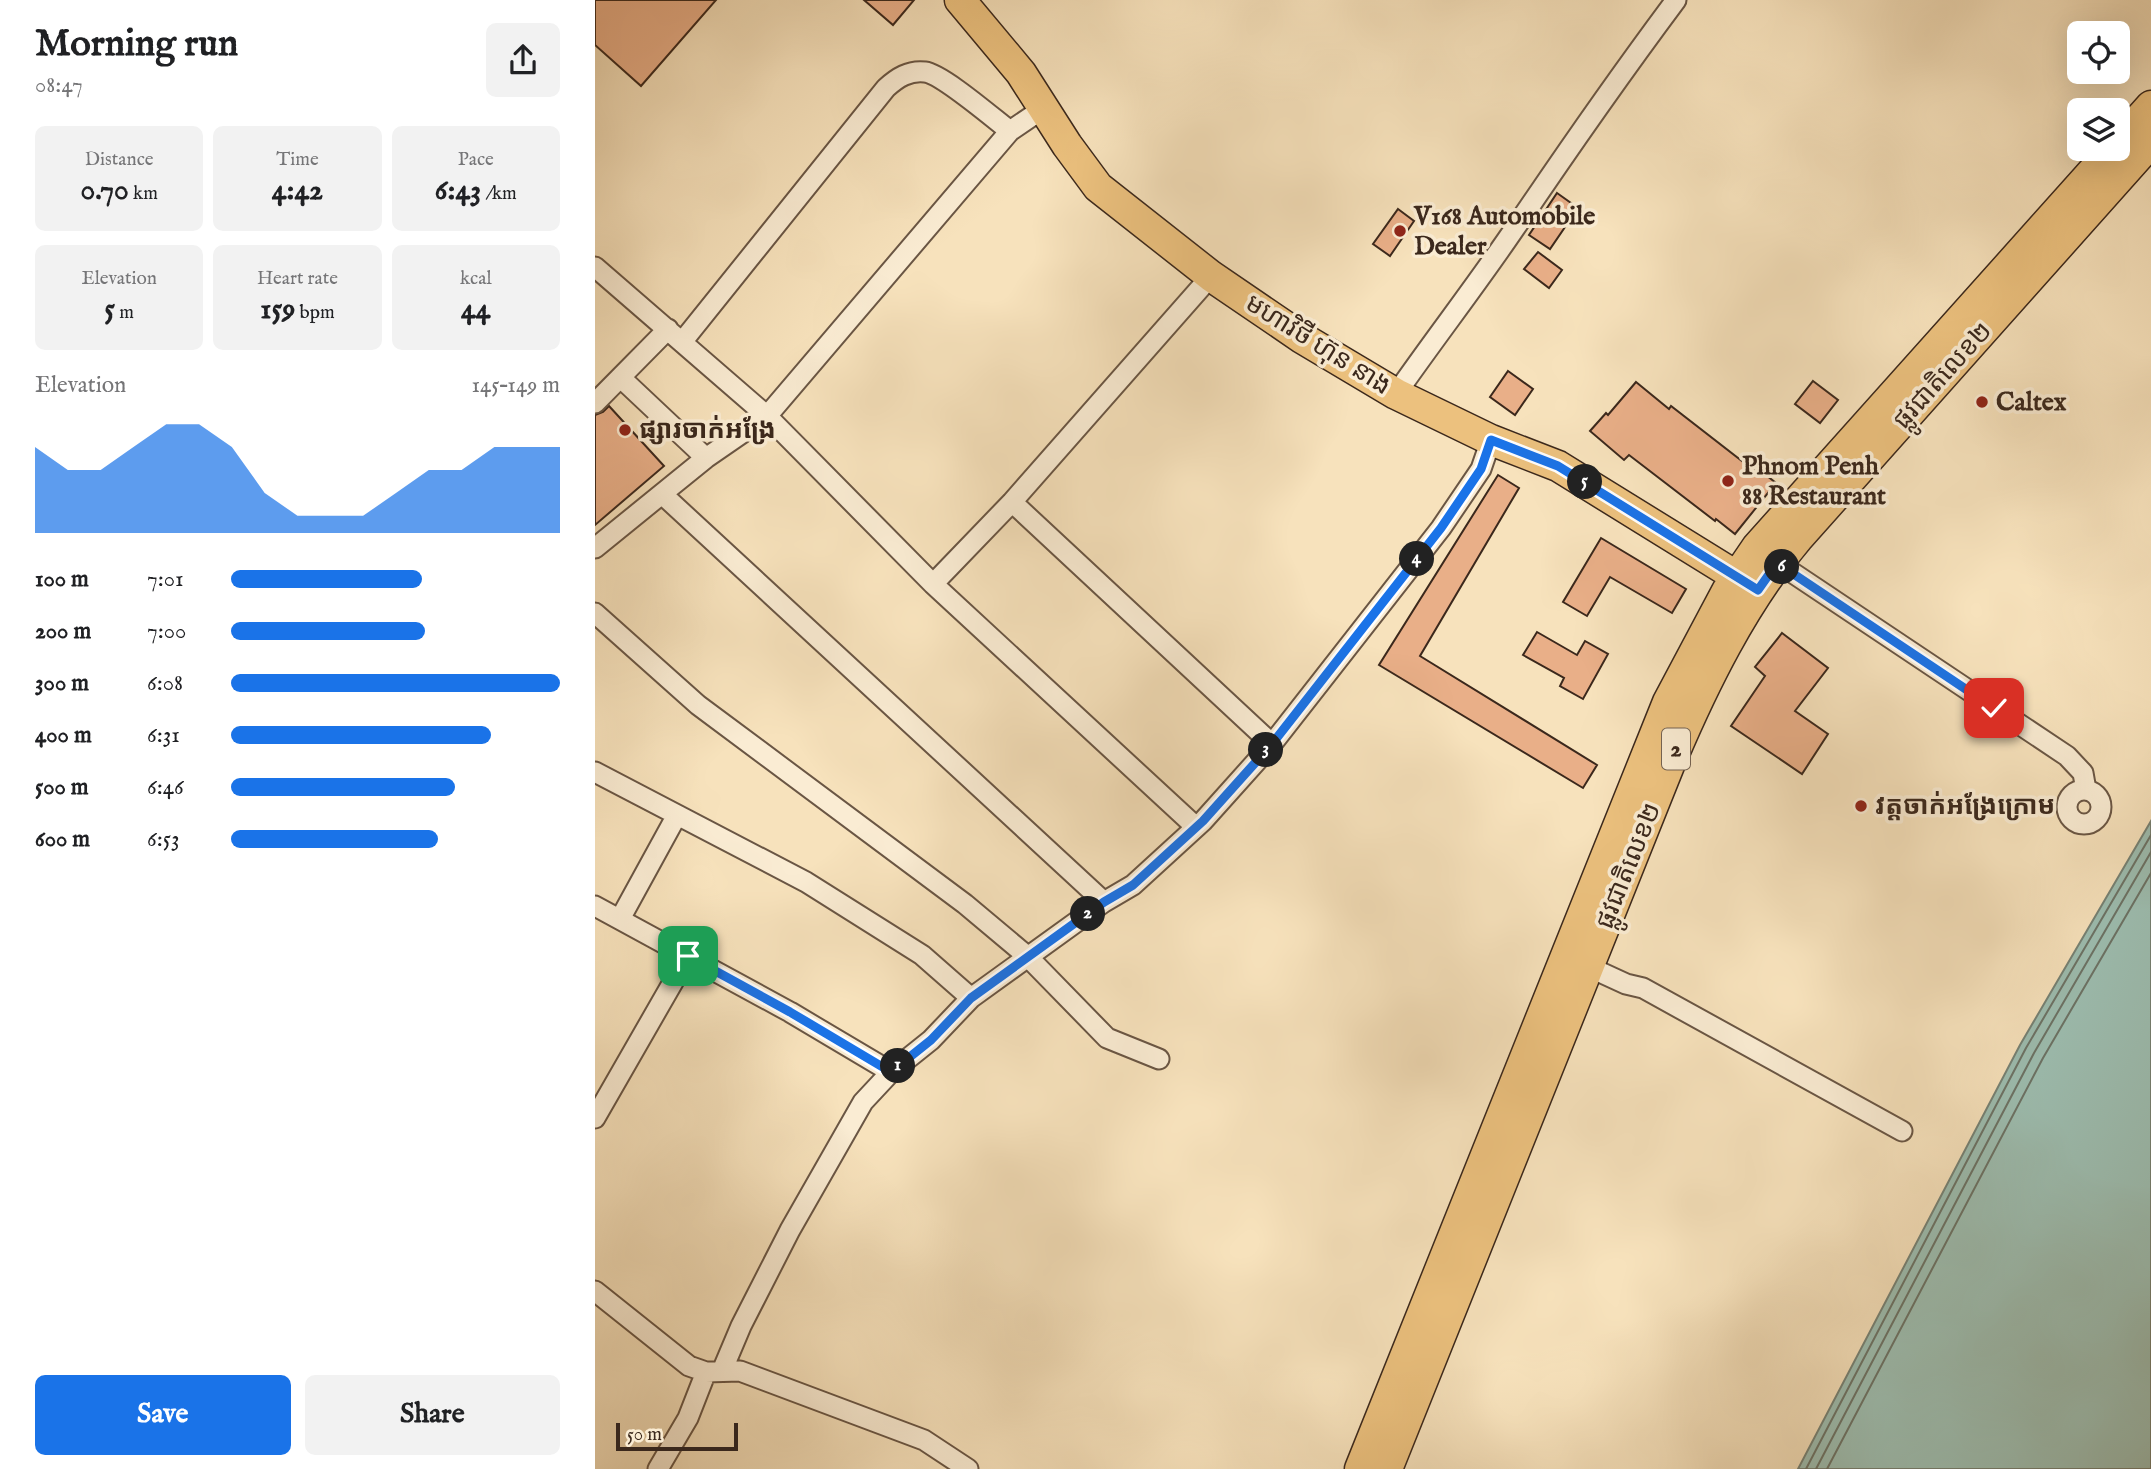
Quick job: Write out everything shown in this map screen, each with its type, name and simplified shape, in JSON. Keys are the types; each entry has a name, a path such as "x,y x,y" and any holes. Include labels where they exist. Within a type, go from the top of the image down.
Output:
{"main road":[{"name":"មហាវិថី ហ៊ុន នាង","path":"960,0 1004,51 1098,187 1211,276 1302,338 1396,394 1491,440 1558,466 1747,583"},
{"path":"2130,129 2151,106"},
{"name":"ផ្លូវជាតិលេខ២","path":"1767,555 2151,142"},
{"name":"ផ្លូវជាតិលេខ២","path":"1360,1469 1425,1341 1498,1160 1668,702 1682,671 1767,555 2103,161"},
{"name":"ផ្លូវជាតិលេខ២","path":"1498,1160 1589,967 1691,713 1747,583"},
{"name":"ផ្លូវជាតិលេខ២","path":"1388,1469 1425,1341"}],"street":[{"path":"1396,394 1604,97 1676,0"},
{"path":"595,403 621,378 675,336 897,78 910,72 927,71 1010,131"},
{"path":"595,548 706,458 767,416 1010,131 1044,108"},
{"path":"595,267 767,416 933,584 1196,827"},
{"path":"933,584 1012,502 1211,276"},
{"path":"621,378 706,458"},
{"path":"658,1469 741,1326 790,1230 863,1102 891,1072 931,1040 971,998 1104,902 1133,885 1196,827 1272,744 1441,528 1481,469 1491,440"},
{"path":"662,494 1104,902"},
{"path":"1012,502 1272,744"},
{"path":"1767,555 2067,756 2083,773 2086,790"},
{"path":"595,613 698,705 965,904 1027,956 1107,1038 1159,1059"},
{"path":"595,772 806,882 922,955 971,998"},
{"path":"620,919 677,815"},
{"path":"595,906 790,1012 891,1072"},
{"path":"595,1118 688,956"},
{"path":"1589,967 1626,984 1643,988 1902,1130"},
{"path":"595,1291 689,1366 714,1371 740,1371 925,1440 968,1469"}],"water":[{"path":"2151,821 2151,1469 1798,1469 2020,1045"}],"building":[{"path":"595,0 716,0 641,86 595,45"},
{"path":"864,0 914,0 893,25"},
{"path":"1557,193 1578,208 1550,249 1529,235"},
{"path":"1398,209 1414,221 1390,256 1373,244"},
{"path":"1538,252 1562,270 1549,288 1524,269"},
{"path":"1508,371 1533,389 1515,415 1490,397"},
{"path":"1813,381 1838,400 1820,423 1795,404"},
{"path":"1636,382 1760,475 1762,472 1776,483 1735,534 1629,455 1624,460 1590,431 1606,413 1608,415"},
{"path":"609,406 664,466 595,525 595,415"},
{"path":"1498,475 1519,488 1420,656 1597,765 1583,788 1379,665"},
{"path":"1601,538 1686,589 1672,613 1610,577 1587,616 1563,602"},
{"path":"1537,632 1577,655 1585,641 1608,654 1583,699 1560,686 1564,678 1523,655"},
{"path":"1782,633 1828,668 1795,711 1828,734 1802,774 1731,726 1765,676 1755,667"}],"place":[{"name":"V168 Automobile Dealer","path":"1400,231"},
{"name":"Caltex","path":"1982,402"},
{"name":"ផ្សារចាក់អង្រែ","path":"625,430"},
{"name":"Phnom Penh 88 Restaurant","path":"1728,481"},
{"name":"វត្តចាក់អង្រែក្រោម","path":"1861,806"}],"route":[{"path":"688,956 891,1072 931,1040 971,998 1104,902 1133,885 1203,821 1272,744 1441,528 1481,469 1491,440 1558,466 1758,590 1777,563 1994,708"}]}
